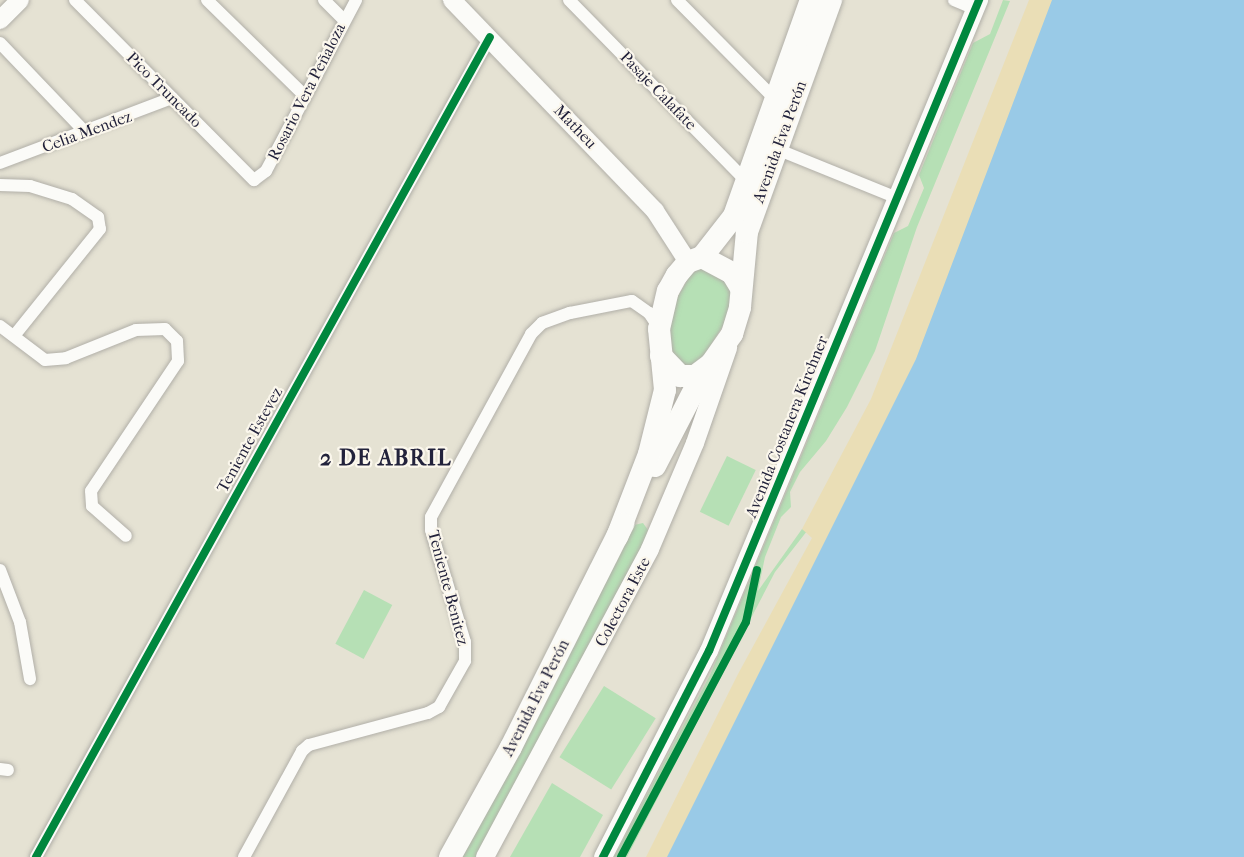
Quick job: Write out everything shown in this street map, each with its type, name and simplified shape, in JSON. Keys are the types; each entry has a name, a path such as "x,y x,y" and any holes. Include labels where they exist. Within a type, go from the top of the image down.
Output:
{"highway":[{"name":"Avenida Eva Perón","path":"617,537 649,454 665,390 659,329 668,291 734,216 776,100 818,2"},
{"name":"Avenida Eva Perón","path":"450,857 511,747 704,371 732,334 741,288 747,232 779,150 818,2"},
{"path":"695,260 732,273 741,288"},
{"path":"661,356 680,376 687,378 704,371"}],"street":[{"path":"0,20 20,0"},
{"name":"Pico Truncado","path":"75,0 254,180"},
{"path":"207,0 305,96"},
{"path":"324,0 344,20"},
{"name":"Rosario Vera Peñaloza","path":"254,180 266,171 356,0"},
{"name":"Matheu","path":"452,0 655,211 695,260"},
{"name":"Pasaje Calafate","path":"569,0 747,182"},
{"path":"677,0 776,100"},
{"path":"954,0 977,4"},
{"name":"Avenida Costanera Kirchner","path":"603,857 709,651 895,197 977,4"},
{"name":"Teniente Estevez","path":"36,857 490,37"},
{"path":"0,43 85,132"},
{"name":"Celia Mendez","path":"0,163 172,98"},
{"path":"779,150 895,197"},
{"path":"0,185 30,186 72,199 98,217 100,229 14,336"},
{"name":"Teniente Benitez","path":"244,857 302,751 309,745 428,713 440,707 465,661 465,642 431,530 431,518 531,334 542,323 570,313 632,301 649,313 659,329"},
{"path":"0,326 45,360 58,361 136,330 165,329 177,341 177,361 91,491 92,506 126,536"},
{"name":"Colectora Este","path":"485,857 650,549 695,442 732,334"},
{"path":"0,570 20,622 30,679"}],"green space":[{"path":"1003,0 1010,1 917,227 875,351 847,407 826,441 800,472 790,492 791,507 781,517 765,557 758,591 802,529 807,531 775,572 627,857 614,857 710,675 894,233 908,226 924,188 919,175 973,43 990,34"},
{"path":"700,268 721,275 732,292 732,302 724,324 699,364 679,368 668,345 671,308 691,274"},
{"path":"727,456 756,470 729,526 700,512"},
{"path":"643,523 648,530 647,541 480,857 461,857 529,734 634,525"},
{"path":"364,590 392,605 364,659 335,644"},
{"path":"604,686 656,718 611,790 559,757"},
{"path":"552,783 603,815 580,857 510,857"}],"sand":[{"path":"1029,0 1114,0 729,857 646,857 738,674 812,538 802,529 871,399"}],"water":[{"path":"1052,0 1244,0 1244,857 667,857 916,359"}],"cycle path":[{"path":"603,857 709,651 979,0"},
{"path":"36,857 490,37"},
{"path":"621,857 746,622 757,570"}],"district":[{"name":"2 DE ABRIL","path":"386,459"}]}
